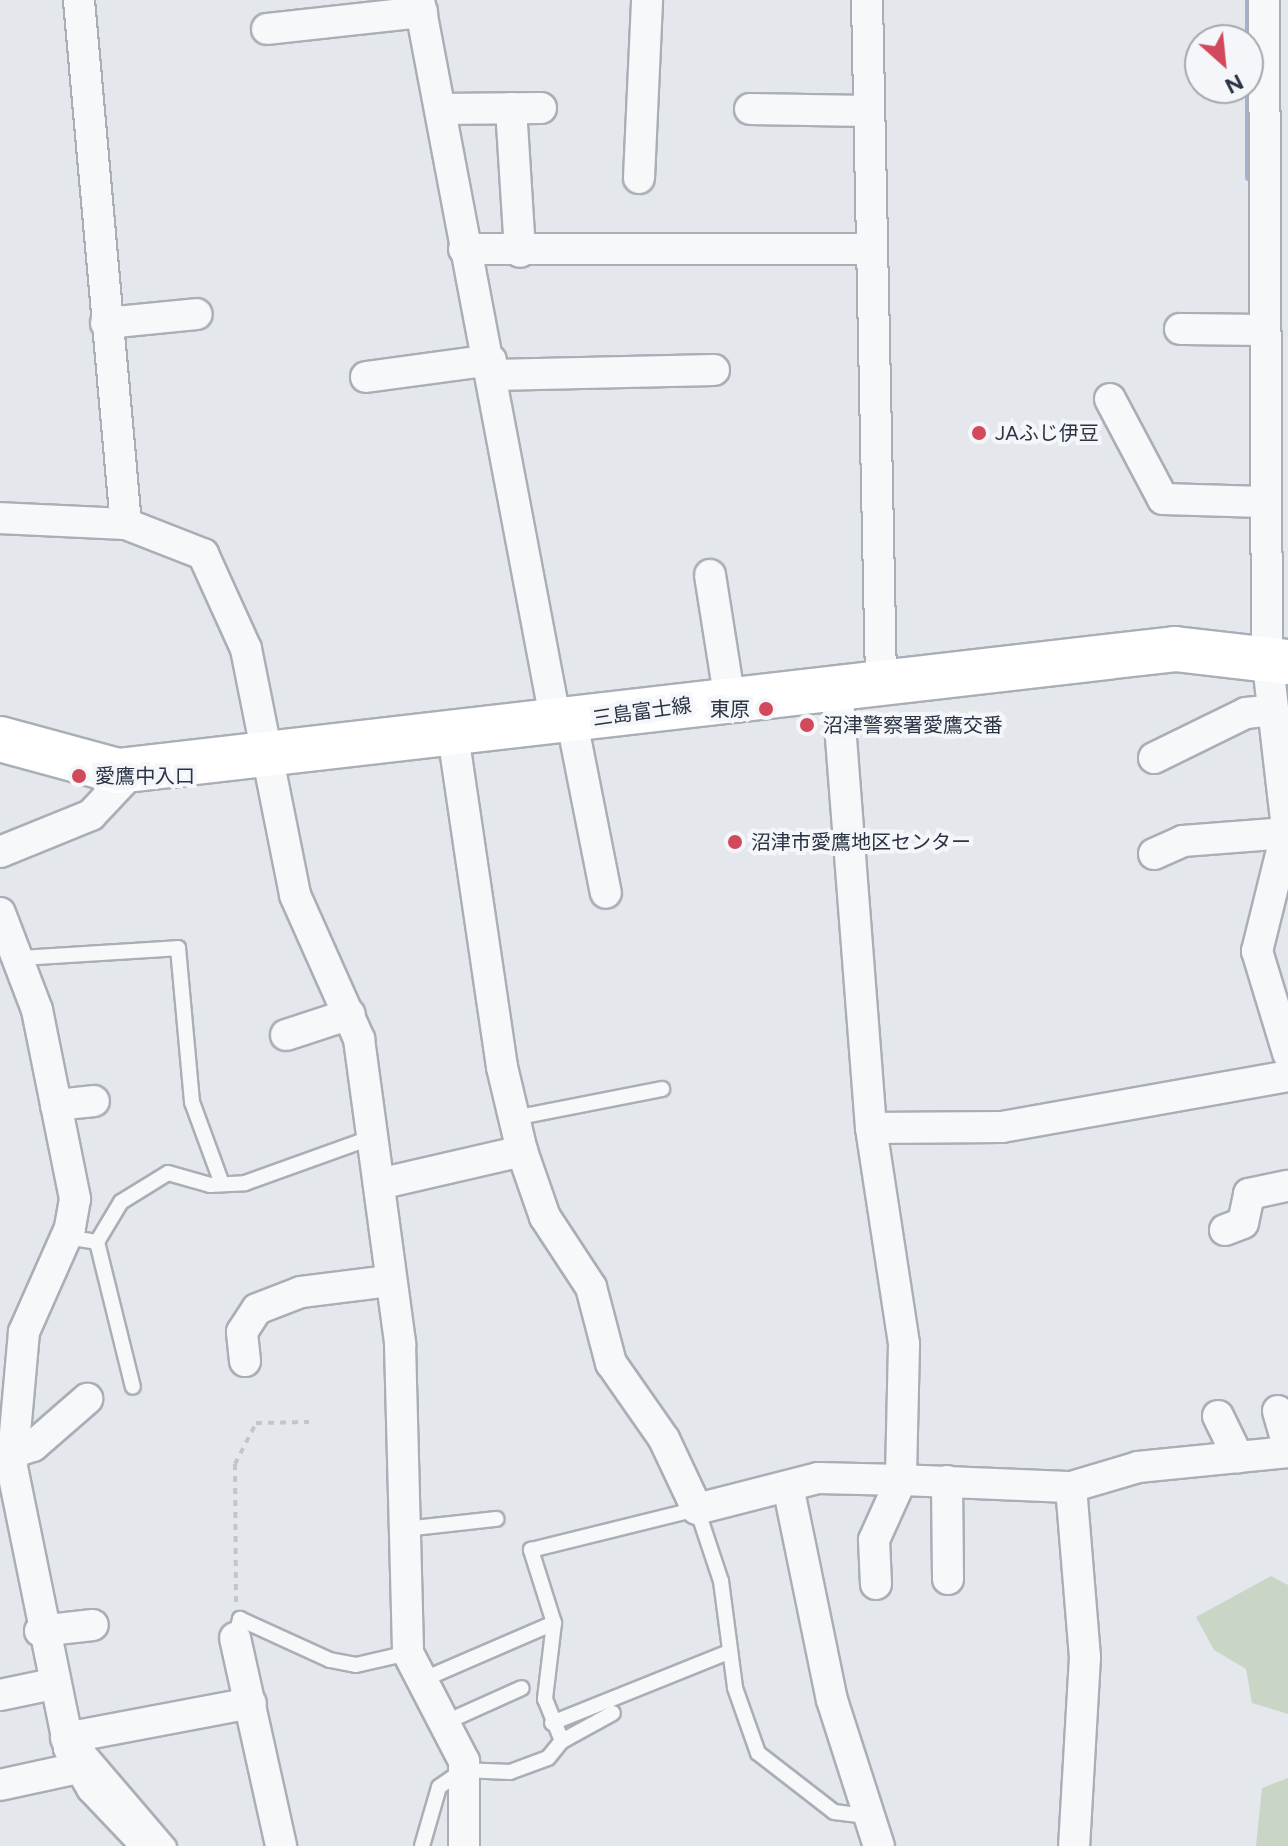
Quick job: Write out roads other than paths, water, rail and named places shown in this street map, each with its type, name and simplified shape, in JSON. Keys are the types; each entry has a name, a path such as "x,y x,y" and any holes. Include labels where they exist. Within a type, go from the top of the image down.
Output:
{"main road":[{"name":"三島富士線","path":"0,739 86,767 136,767 453,735 837,686 1175,649 1277,659"}],"street":[{"path":"79,0 126,524"},
{"path":"639,178 647,0"},
{"path":"867,0 867,249 881,681"},
{"path":"1264,0 1276,461 1263,502 1277,659 1273,710 1287,833 1257,951 1288,1053"},
{"path":"267,29 420,6 464,249 493,368 564,722 606,893"},
{"path":"440,109 526,108 520,252"},
{"path":"750,109 867,111"},
{"path":"464,249 520,252 867,249"},
{"path":"106,323 197,314"},
{"path":"1180,329 1273,318"},
{"path":"366,377 493,368 714,370"},
{"path":"1110,399 1163,499 1263,502"},
{"path":"0,518 126,524 203,554 246,649 295,895 350,1014 374,1137 389,1281 400,1344 408,1653 444,1723 463,1770 464,1846"},
{"path":"710,575 730,701"},
{"path":"837,686 871,1128 904,1344 901,1480 874,1540 876,1584"},
{"path":"1154,758 1246,713 1273,710"},
{"path":"453,735 514,1118 522,1151 545,1217 591,1287 611,1363 664,1439 697,1509 789,1491 818,1478 1071,1487 1138,1467 1288,1452"},
{"path":"0,852 91,815 136,767"},
{"path":"1154,854 1183,841 1287,833"},
{"path":"0,913 10,961 56,1105 75,1199 66,1237 24,1332 7,1445 40,1631 78,1768 147,1846"},
{"path":"286,1035 350,1014"},
{"path":"871,1128 1002,1127 1288,1076"},
{"path":"56,1105 94,1101"},
{"path":"379,1184 522,1151"},
{"path":"1225,1230 1243,1223 1249,1194 1288,1186"},
{"path":"245,1361 242,1332 257,1309 301,1292 389,1281"},
{"path":"7,1445 33,1446 87,1399"},
{"path":"1278,1411 1288,1445"},
{"path":"1218,1416 1238,1457"},
{"path":"947,1481 948,1579"},
{"path":"1071,1487 1085,1657 1074,1846"},
{"path":"789,1491 832,1700 879,1846"},
{"path":"40,1631 93,1625"},
{"path":"238,1629 281,1846"},
{"path":"0,1695 53,1684"},
{"path":"71,1737 251,1703"},
{"path":"0,1785 78,1768"}],"lane":[{"path":"10,961 178,948 192,1102 222,1184"},
{"path":"514,1118 662,1089"},
{"path":"133,1387 97,1242 121,1202 143,1183 168,1173 222,1184 374,1137"},
{"path":"66,1237 97,1242"},
{"path":"562,1741 552,1723 545,1699 554,1623 531,1550 697,1509 721,1581 726,1653 758,1753 834,1812 869,1816"},
{"path":"405,1529 496,1519"},
{"path":"422,1680 554,1623"},
{"path":"238,1629 330,1660 356,1665 408,1653"},
{"path":"552,1723 726,1653"},
{"path":"444,1723 522,1688"},
{"path":"422,1846 439,1787 463,1770 510,1772 548,1758 562,1741 613,1713"},
{"path":"71,1737 169,1846"}],"waterway":[{"path":"1248,0 1248,177"}],"place":[{"name":"JAふじ伊豆","path":"979,433"},
{"name":"東原","path":"766,709"},
{"name":"沼津警察署愛鷹交番","path":"807,725"},
{"name":"愛鷹中入口","path":"79,776"},
{"name":"沼津市愛鷹地区センター","path":"735,842"}]}
